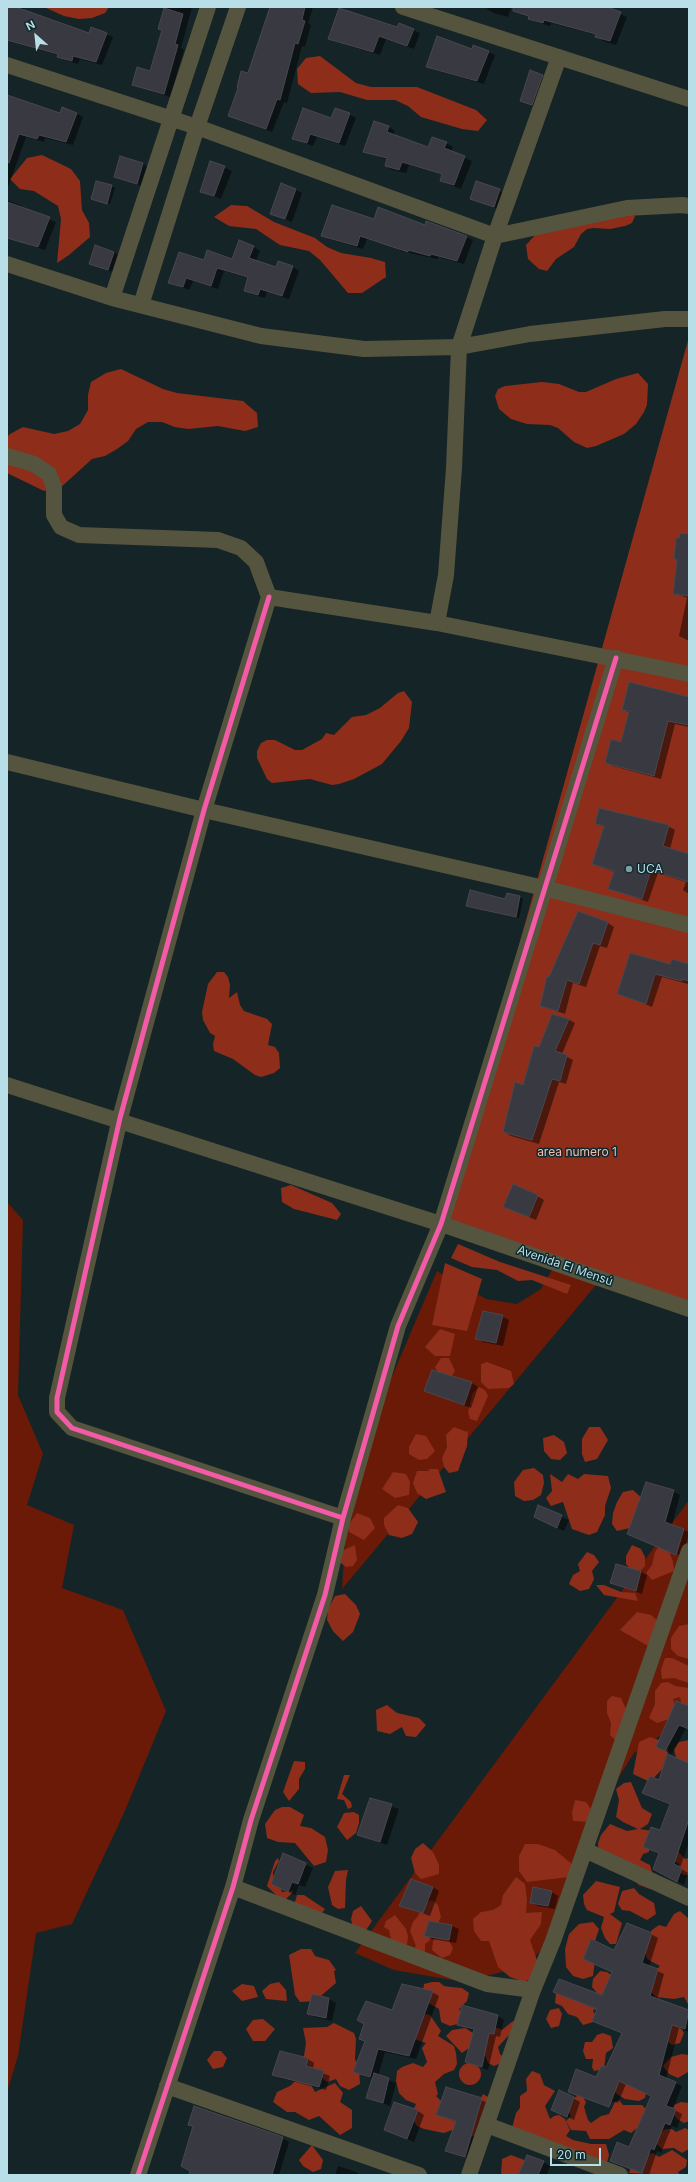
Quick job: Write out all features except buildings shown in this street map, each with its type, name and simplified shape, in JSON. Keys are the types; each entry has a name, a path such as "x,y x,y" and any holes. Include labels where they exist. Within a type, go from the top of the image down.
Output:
{"street":[{"path":"112,298 208,7"},
{"path":"141,305 196,127 238,7"},
{"path":"403,7 689,99"},
{"path":"437,623 446,575 454,468 459,347 495,236 560,57"},
{"path":"7,65 172,118 495,236 627,208 682,205 689,206"},
{"path":"7,264 112,298 261,336 364,349 459,347 530,334 665,319 689,319"},
{"path":"7,456 34,464 49,474 54,487 54,515 61,527 78,535 218,540 241,548 256,562 269,598 204,810 119,1121 57,1398 57,1412 72,1428 343,1518"},
{"path":"269,598 437,623 616,658 689,674"},
{"path":"138,2175 233,1887 251,1820 325,1595 343,1518 398,1326 441,1224 616,658"},
{"path":"7,762 204,810 544,888 689,925"},
{"name":"Avenida El Mensú","path":"7,1085 441,1224 689,1309"},
{"path":"469,2175 533,1990 553,1941 689,1550"},
{"path":"585,1850 689,1898"},
{"path":"233,1887 487,1984 533,1990"},
{"path":"167,2086 419,2175"},
{"path":"487,2125 620,2175"}],"shaded area":[{"path":"7,1202 23,1220 18,1395 43,1454 27,1505 74,1525 62,1588 123,1610 166,1711 124,1813 72,1924 36,1933 18,2056 7,2092"},
{"path":"577,1226 601,1279 342,1589 348,1494 382,1400 437,1271 486,1299 517,1304 541,1289"},
{"path":"689,1500 689,1717 634,1753 617,1780 544,1948 524,1966 464,1982 394,1970 355,1953"}],"green space":[{"path":"44,7 109,7 105,13 92,18 79,19 64,16"},
{"path":"320,56 356,83 371,87 417,87 476,110 487,120 478,131 462,129 421,117 408,106 395,100 367,100 340,92 311,93 298,84 297,69 306,58"},
{"path":"42,155 71,169 80,181 82,210 89,223 90,237 57,263 61,219 58,206 34,191 20,189 10,179 27,158"},
{"path":"231,205 247,206 274,222 315,238 327,247 341,253 385,262 386,277 362,293 348,293 320,260 309,251 280,245 256,229 229,226 214,217"},
{"path":"629,213 635,216 632,223 625,226 610,229 587,229 581,234 574,247 556,259 547,271 539,269 528,259 526,245 537,233"},
{"name":"area numero 1","path":"689,337 689,1309 441,1224"},
{"path":"121,369 163,389 177,393 243,401 257,413 258,427 245,431 218,426 188,429 175,427 162,422 148,422 136,429 128,441 117,449 105,456 92,459 59,489 44,491 7,473 7,437 10,434 23,427 54,434 68,431 80,424 88,410 88,395 91,382 106,373"},
{"path":"638,373 648,384 647,405 636,424 624,434 596,446 587,448 574,442 558,428 550,425 527,424 511,419 499,409 495,396 498,389 505,386 542,382 559,384 579,392 586,392 616,379"},
{"path":"404,691 412,702 409,728 401,741 382,764 354,779 332,785 310,779 272,783 267,779 257,758 257,751 261,743 267,740 275,740 295,750 302,750 322,739 326,733 334,735 352,717 366,715 380,708 398,693"},
{"path":"217,972 224,972 228,977 230,985 229,998 237,992 240,1005 244,1011 267,1019 272,1024 268,1045 275,1047 279,1053 280,1068 274,1073 261,1077 255,1075 233,1059 214,1051 213,1044 215,1036 210,1033 203,1020 202,1012 208,984"},
{"path":"291,1185 332,1203 341,1214 337,1220 294,1209 282,1202 281,1188"},
{"path":"458,1244 500,1262 571,1285 567,1294 532,1280 518,1281 497,1270 472,1267 451,1258"},
{"path":"445,1263 482,1279 467,1331 432,1325"},
{"path":"440,1329 455,1334 450,1356 435,1356 425,1347"},
{"path":"441,1358 449,1358 455,1371 451,1378 442,1383 435,1367"},
{"path":"487,1362 511,1371 514,1384 509,1388 488,1389 481,1382 481,1364"},
{"path":"479,1387 485,1390 488,1396 477,1421 470,1419 468,1412 473,1393"},
{"path":"454,1427 467,1432 468,1430 467,1446 458,1471 449,1473 444,1467 442,1458 447,1447 446,1435"},
{"path":"589,1427 600,1427 608,1440 597,1459 585,1462 582,1454 582,1439"},
{"path":"416,1434 426,1436 435,1451 427,1459 419,1460 409,1454 409,1447"},
{"path":"554,1435 564,1442 567,1453 560,1460 551,1459 544,1451 543,1438"},
{"path":"534,1468 543,1475 544,1483 541,1495 533,1500 524,1501 515,1496 514,1482 523,1470"},
{"path":"428,1469 438,1469 446,1492 426,1499 417,1493 413,1483 417,1471 430,1471"},
{"path":"393,1472 406,1474 410,1482 409,1495 395,1498 382,1489"},
{"path":"550,1474 562,1482 568,1474 578,1479 584,1474 608,1476 611,1488 605,1506 605,1515 597,1532 589,1535 572,1529 563,1502 551,1506 546,1498 552,1491"},
{"path":"633,1490 645,1501 634,1527 617,1531 612,1524 613,1513 617,1502 623,1492"},
{"path":"398,1505 408,1508 418,1522 412,1534 402,1538 389,1535 384,1525 384,1518"},
{"path":"357,1513 370,1518 375,1528 364,1540 349,1532 349,1524"},
{"path":"661,1544 668,1548 673,1562 674,1571 652,1580 646,1573 652,1565 655,1552"},
{"path":"355,1545 357,1560 353,1566 346,1567 337,1560 339,1552"},
{"path":"632,1545 641,1549 645,1557 645,1566 638,1574 632,1571 626,1564 626,1556"},
{"path":"587,1552 594,1555 599,1562 592,1571 594,1579 589,1589 580,1591 569,1584 573,1575 580,1571 578,1564"},
{"path":"596,1585 604,1585 621,1592 635,1593 638,1601 604,1595"},
{"path":"345,1594 356,1605 360,1614 353,1632 343,1641 333,1631 327,1620 328,1609 335,1596"},
{"path":"637,1612 651,1615 658,1621 648,1646 620,1630"},
{"path":"689,1624 689,1659 678,1656 671,1649 671,1638 679,1626"},
{"path":"665,1658 672,1658 689,1666 689,1683 674,1678 662,1679 661,1670"},
{"path":"668,1682 675,1686 689,1688 689,1709 682,1707 680,1697 673,1699 676,1710 672,1718 657,1723 649,1718 655,1704 655,1691 661,1683"},
{"path":"612,1696 621,1698 634,1727 615,1740 610,1735 611,1723 607,1713 607,1701"},
{"path":"387,1705 397,1713 419,1718 426,1725 416,1737 406,1736 402,1727 390,1734 377,1731 376,1710"},
{"path":"650,1737 659,1740 668,1749 666,1765 650,1782 633,1774 639,1742"},
{"path":"689,1740 689,1766 677,1762 674,1749 679,1742"},
{"path":"294,1761 305,1762 305,1769 299,1779 299,1789 289,1801 283,1792"},
{"path":"344,1775 350,1775 342,1794 351,1802 352,1807 348,1809 344,1800 337,1799"},
{"path":"631,1782 642,1808 652,1814 648,1824 640,1829 652,1831 649,1852 643,1854 640,1860 650,1865 653,1875 650,1889 639,1885 630,1877 609,1870 599,1863 598,1843 601,1835 610,1824 627,1831 638,1829 616,1817 619,1800 616,1789 624,1783"},
{"path":"575,1800 586,1802 595,1815 589,1822 573,1821 572,1813"},
{"path":"282,1807 290,1807 304,1815 300,1826 311,1828 325,1837 328,1850 326,1862 314,1866 295,1843 278,1842 267,1838 265,1824 275,1810"},
{"path":"354,1812 359,1815 359,1823 356,1833 347,1840 337,1827 344,1813"},
{"path":"423,1843 433,1852 439,1865 439,1874 421,1879 415,1873 411,1858 415,1849"},
{"path":"525,1844 538,1844 555,1850 573,1865 569,1877 527,1882 519,1871 519,1856"},
{"path":"675,1848 685,1859 689,1858 689,1875 684,1875 678,1870 679,1864 668,1857"},
{"path":"278,1858 279,1861 273,1872 274,1883 280,1886 282,1892 294,1891 285,1900 278,1897 267,1886 275,1861"},
{"path":"348,1870 346,1880 345,1908 338,1909 332,1905 328,1887 335,1871"},
{"path":"516,1877 525,1884 527,1900 526,1913 542,1912 541,1924 530,1940 539,1966 533,1978 524,1982 510,1977 498,1967 489,1941 481,1941 474,1931 473,1919 481,1912 493,1910 501,1905 503,1895"},
{"path":"596,1881 620,1887 614,1912 610,1914 622,1923 616,1944 610,1944 605,1938 601,1928 604,1917 587,1910 584,1904 583,1895"},
{"path":"634,1888 639,1894 654,1903 656,1914 647,1920 630,1911 622,1910 618,1904 622,1891"},
{"path":"297,1895 304,1895 325,1909 322,1913 294,1905"},
{"path":"432,1900 438,1905 441,1917 429,1941 425,1944 425,1952 411,1951 416,1946 410,1931 413,1922 418,1916 423,1905"},
{"path":"361,1906 372,1921 365,1932 353,1928 351,1919 353,1911"},
{"path":"680,1911 689,1919 689,2006 684,1997 674,1999 656,1997 650,1991 653,1973 660,1966 647,1959 644,1947 646,1937 652,1930 659,1925 666,1927 674,1914"},
{"path":"395,1915 406,1929 408,1936 407,1945 391,1940 389,1930 384,1927 386,1921"},
{"path":"593,1922 599,1929 590,1956 595,1960 593,1976 583,1979 573,1976 566,1967 565,1949 569,1934 579,1924"},
{"path":"439,1935 446,1936 453,1948 450,1955 442,1958 432,1950 433,1941"},
{"path":"301,1949 311,1949 315,1956 329,1960 336,1970 334,1971 336,1983 315,2001 300,2002 295,1995 289,1955"},
{"path":"600,1971 607,1972 614,1977 603,2000 592,1987 593,1979"},
{"path":"279,1982 286,1990 287,2001 266,1999 262,1991 270,1984"},
{"path":"439,1982 444,1986 462,1988 469,1993 467,2001 459,2009 462,2014 461,2023 450,2026 441,2022 439,2009 427,2002 423,1991 424,1984"},
{"path":"242,1984 254,1986 258,1997 242,2001 232,1991"},
{"path":"556,1992 599,2009 593,2010 597,2021 583,2025 577,2017 568,2014 562,2006 555,2003"},
{"path":"559,2008 562,2014 559,2026 551,2028 546,2019 550,2010"},
{"path":"422,2013 430,2015 441,2031 438,2036 454,2046 456,2053 457,2064 454,2070 444,2074 435,2082 438,2094 436,2096 459,2119 455,2129 444,2133 417,2126 413,2120 412,2113 416,2104 406,2100 399,2093 396,2081 397,2071 402,2067 413,2063 423,2067 427,2062 422,2048 426,2043 414,2039"},
{"path":"263,2019 275,2029 265,2041 253,2041 246,2029 253,2020"},
{"path":"513,2021 518,2025 514,2036 509,2035 498,2047 500,2054 504,2058 501,2063 494,2066 488,2063 483,2050 473,2045 462,2053 446,2036 452,2030 465,2028 486,2041 491,2029 498,2028 502,2030"},
{"path":"334,2023 354,2033 356,2039 355,2059 359,2069 360,2084 349,2090 340,2086 336,2079 327,2082 303,2062 306,2043 303,2028 327,2027"},
{"path":"674,2024 679,2025 684,2033 680,2043 672,2045 667,2041 670,2028"},
{"path":"603,2033 611,2036 613,2048 606,2053 604,2069 594,2071 592,2067 593,2059 586,2059 583,2051 585,2042 592,2042 597,2035"},
{"path":"214,2051 221,2051 227,2058 223,2067 213,2069 207,2060"},
{"path":"682,2054 689,2055 689,2074 688,2072 678,2078 669,2074 663,2066 671,2057"},
{"path":"470,2063 478,2066 481,2074 478,2082 470,2085 462,2082 459,2074 462,2066"},
{"path":"532,2071 540,2074 544,2085 555,2091 545,2106 550,2119 559,2115 565,2119 570,2130 566,2136 573,2140 591,2144 606,2144 609,2155 606,2166 512,2128 516,2113 520,2108 520,2096 527,2091 526,2079"},
{"path":"299,2077 309,2081 315,2092 335,2083 343,2093 340,2102 352,2110 352,2128 340,2135 319,2116 309,2120 295,2112 287,2112 273,2102 277,2092 290,2086"},
{"path":"616,2079 646,2092 645,2098 639,2101 625,2099 617,2094 612,2086"},
{"path":"483,2094 488,2097 479,2134 471,2137 479,2101"},
{"path":"581,2094 586,2102 584,2107 588,2120 591,2123 601,2116 609,2114 615,2102 619,2100 623,2105 642,2105 649,2112 642,2124 631,2133 624,2130 609,2139 590,2139 586,2131 571,2130 566,2121 571,2116 567,2108 570,2100"},
{"path":"681,2102 689,2103 689,2121 684,2123 677,2119 672,2112 674,2105"},
{"path":"685,2128 689,2130 689,2149 682,2153 674,2148 662,2149 654,2141 657,2134 666,2129 672,2129 676,2132"},
{"path":"312,2145 323,2160 321,2169 313,2172 303,2166 299,2160"},
{"path":"672,2150 687,2160 686,2167 678,2172 680,2175 629,2173 631,2167 644,2156 653,2153 659,2157"},
{"path":"511,2155 527,2161 523,2175 501,2175 502,2159"}],"cycle path":[{"path":"269,597 204,810 120,1118 57,1398 57,1412 72,1428 343,1518"},
{"path":"138,2175 233,1887 251,1820 325,1595 343,1518 398,1326 441,1224 616,658"}],"place":[{"name":"UCA","path":"629,869"}]}
